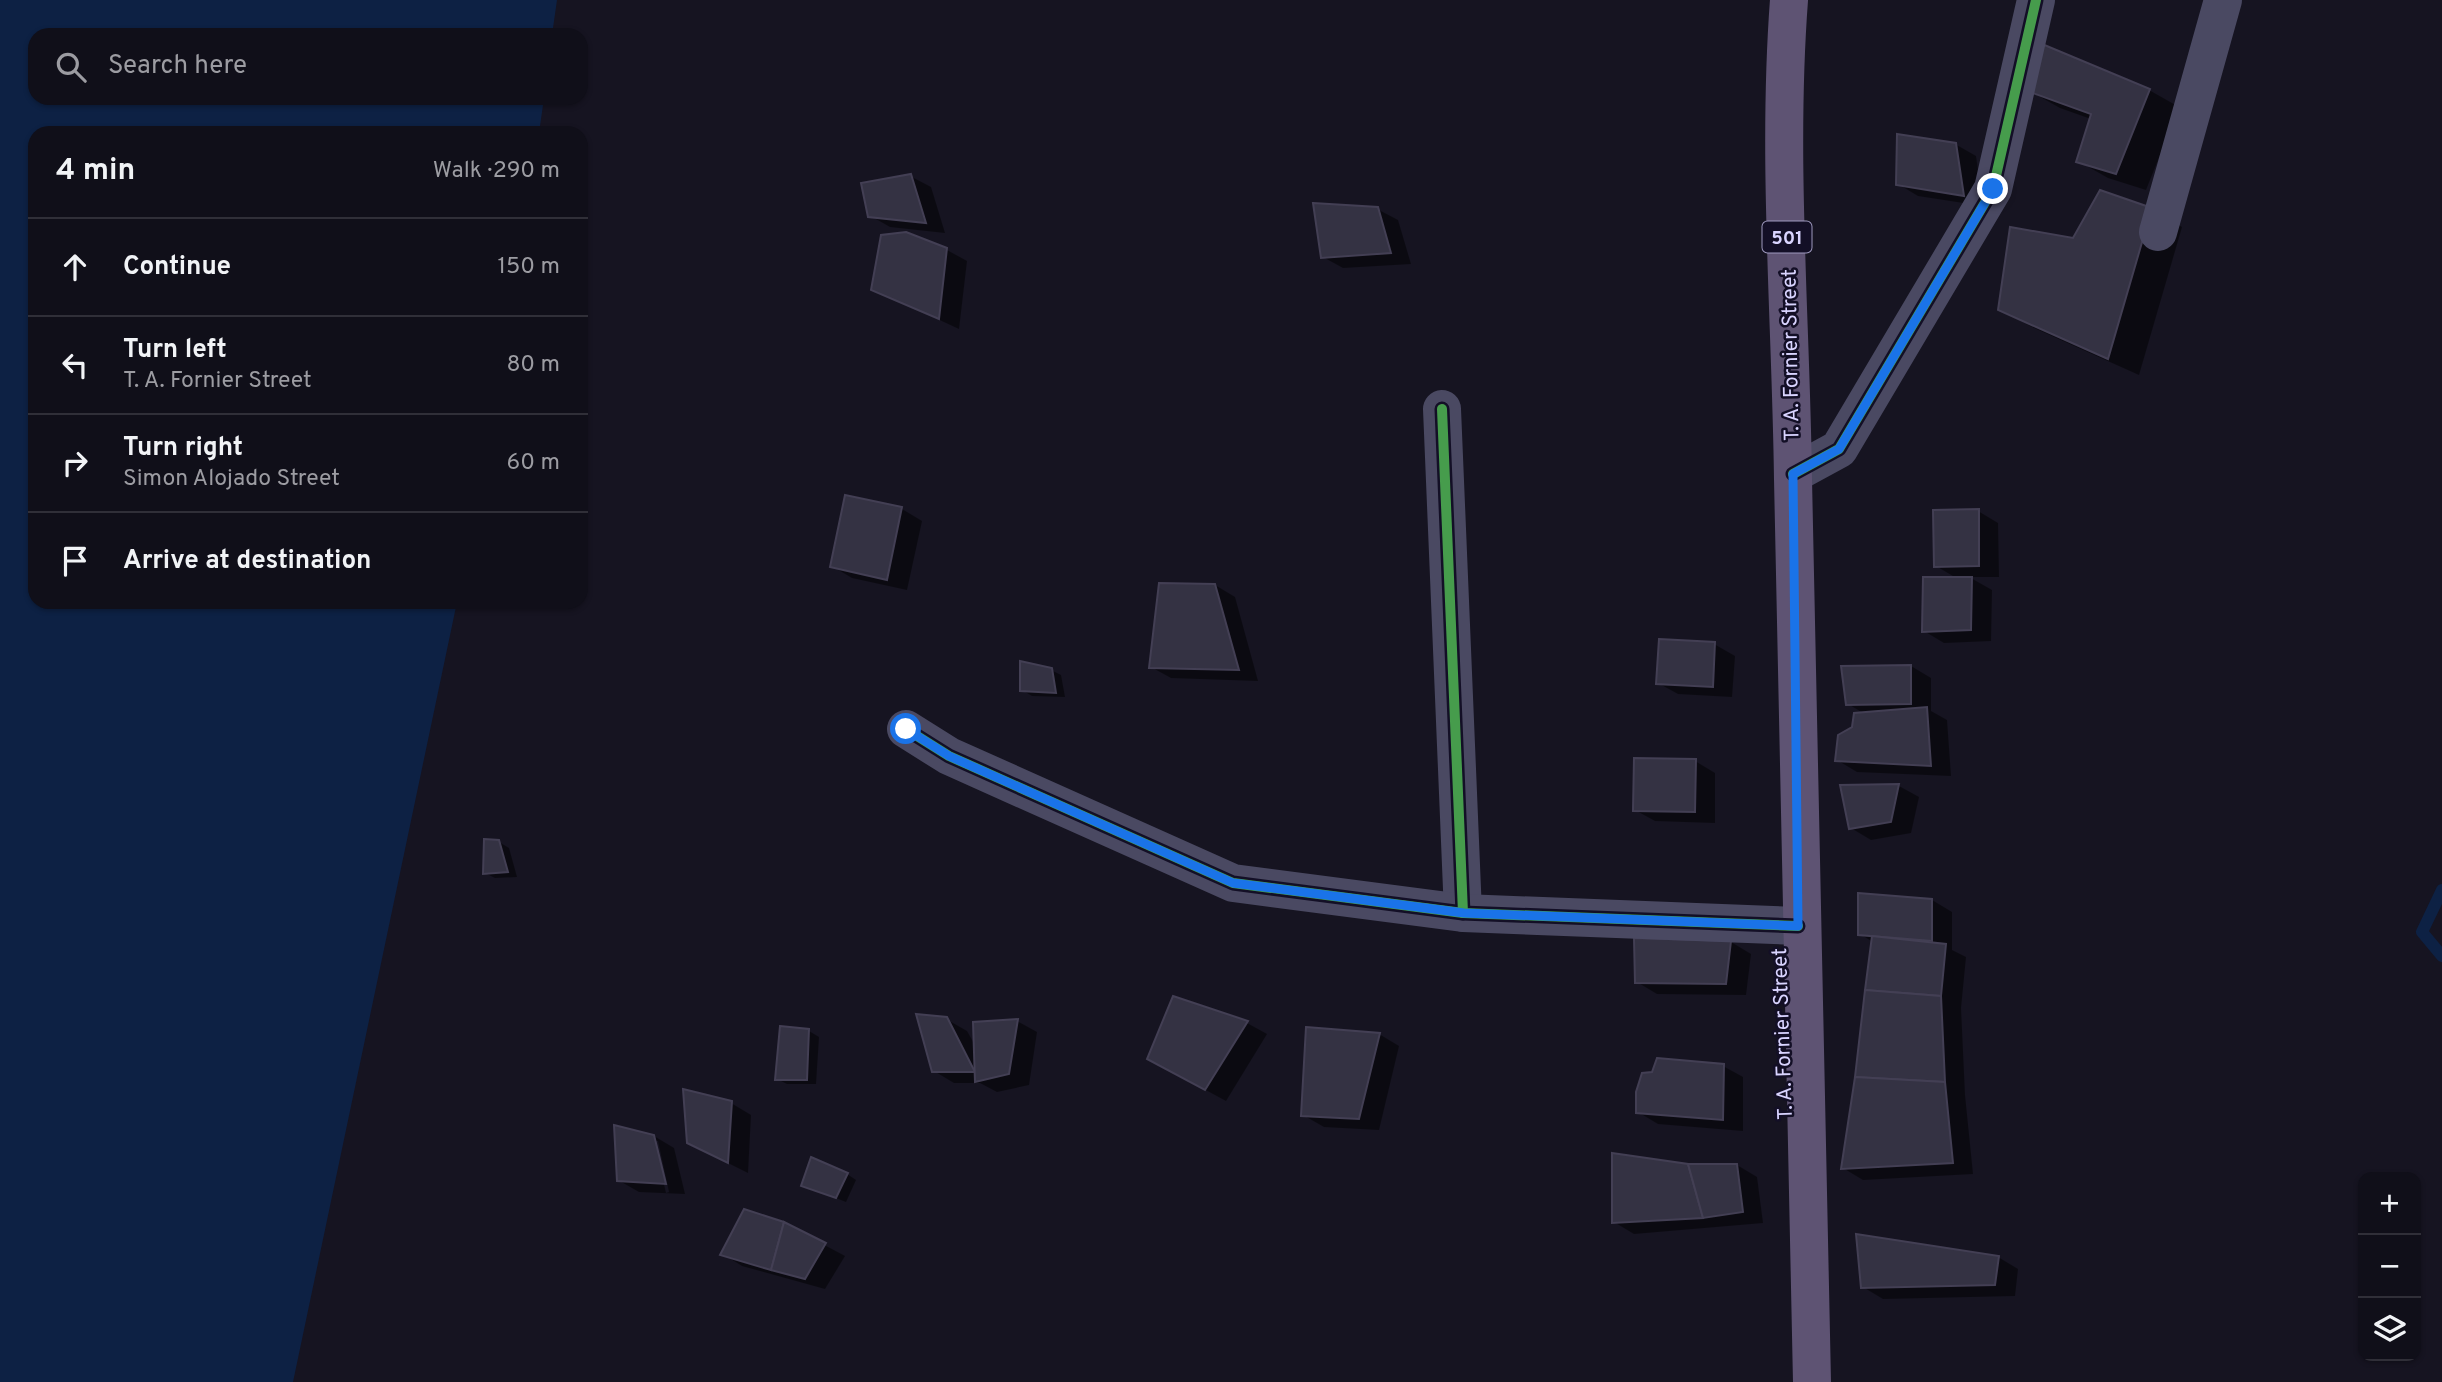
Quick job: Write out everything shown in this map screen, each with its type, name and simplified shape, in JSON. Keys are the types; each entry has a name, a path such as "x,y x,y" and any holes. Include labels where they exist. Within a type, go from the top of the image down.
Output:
{"main road":[{"name":"T. A. Fornier Street","path":"1789,0 1783,77 1793,474 1798,926 1812,1382"}],"street":[{"path":"1793,474 1839,449 1993,189 2036,0"},
{"path":"2158,232 2223,0"},
{"path":"1442,409 1464,913"},
{"path":"906,729 949,756 1233,883 1464,913 1798,926"}],"water":[{"path":"0,0 557,0 553,28 28,28 28,105 543,105 540,126 28,126 28,609 456,609 293,1382 0,1382"}],"building":[{"path":"2042,44 2150,89 2116,174 2076,162 2091,114 2027,91"},
{"path":"1897,134 1956,143 1964,196 1896,185"},
{"path":"911,174 926,223 868,217 861,183"},
{"path":"2100,190 2152,208 2108,359 1998,310 2010,227 2073,238"},
{"path":"1313,203 1378,207 1391,253 1321,258"},
{"path":"906,232 947,248 939,319 871,290 881,235"},
{"path":"845,495 902,507 887,580 830,567"},
{"path":"1979,509 1979,566 1934,567 1933,510"},
{"path":"1923,577 1972,577 1971,630 1922,632"},
{"path":"1159,583 1215,584 1239,670 1149,668"},
{"path":"1659,639 1715,642 1713,687 1656,684"},
{"path":"1020,661 1052,668 1056,693 1020,691"},
{"path":"1911,665 1911,704 1846,705 1841,666"},
{"path":"1927,707 1931,766 1835,761 1838,735 1852,727 1854,713"},
{"path":"1634,758 1696,759 1695,812 1633,811"},
{"path":"1899,784 1891,822 1849,829 1840,785"},
{"path":"484,839 499,840 508,872 483,874"},
{"path":"1858,893 1932,899 1932,941 1858,935"},
{"path":"1872,936 1946,944 1941,996 1865,990"},
{"path":"1634,938 1731,941 1726,984 1635,983"},
{"path":"1865,990 1941,996 1945,1082 1855,1077"},
{"path":"1173,996 1248,1021 1205,1090 1147,1059"},
{"path":"916,1014 947,1017 975,1072 932,1072"},
{"path":"1018,1019 1009,1074 975,1082 973,1022"},
{"path":"780,1026 809,1029 807,1080 775,1080"},
{"path":"1306,1027 1380,1033 1359,1119 1301,1116"},
{"path":"1657,1058 1724,1064 1723,1120 1636,1113 1636,1092 1642,1073 1652,1072"},
{"path":"1855,1077 1945,1082 1953,1163 1841,1169"},
{"path":"683,1089 732,1101 728,1163 687,1143"},
{"path":"614,1125 654,1135 666,1184 617,1181"},
{"path":"1612,1153 1688,1164 1703,1218 1612,1223"},
{"path":"811,1157 848,1173 836,1198 801,1186"},
{"path":"1688,1164 1737,1164 1743,1212 1703,1218"},
{"path":"744,1209 784,1222 771,1270 720,1255"},
{"path":"784,1222 826,1243 805,1279 771,1270"},
{"path":"1856,1234 1999,1256 1995,1285 1861,1288"}],"waterway":[{"path":"2442,890 2422,932 2442,956"}],"cycle path":[{"path":"1793,474 1839,449 1993,189 2036,0"},
{"path":"1442,409 1463,913"},
{"path":"906,729 949,756 1233,883 1463,913 1798,926"}],"route":[{"path":"906,729 949,756 1233,883 1464,913 1798,926 1793,474 1839,449 1993,189"}]}
